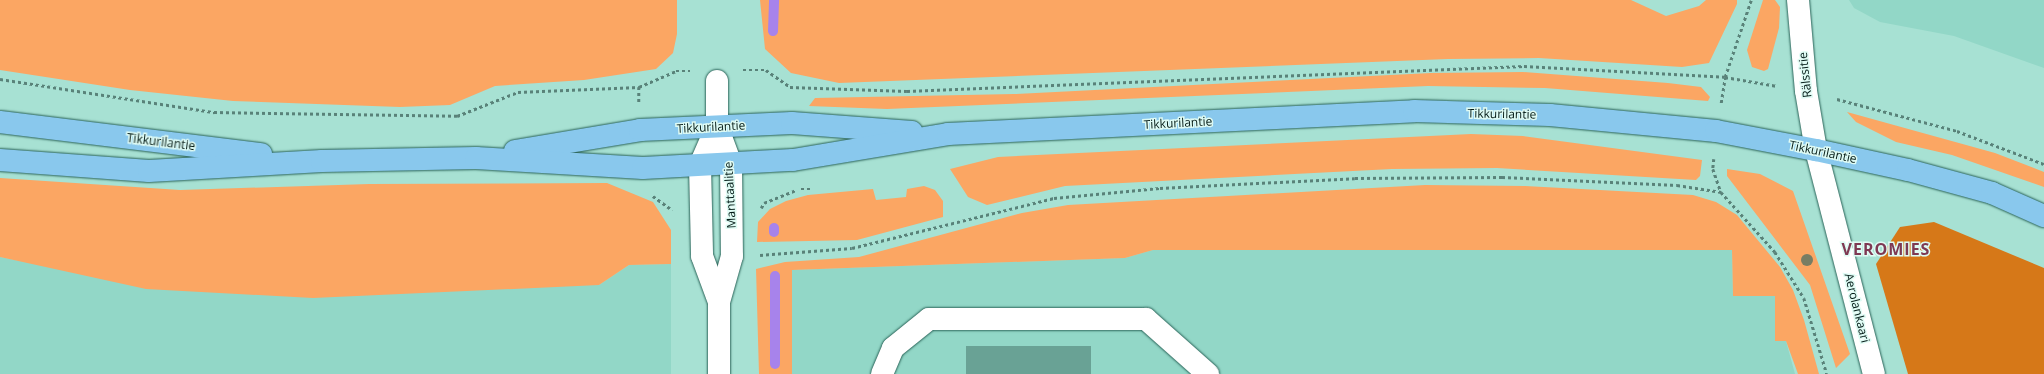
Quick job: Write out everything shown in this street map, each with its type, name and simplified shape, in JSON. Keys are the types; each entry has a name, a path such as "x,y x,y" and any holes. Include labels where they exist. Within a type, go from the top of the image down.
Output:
{"main road":[{"name":"Tikkurilantie","path":"0,160 149,171 322,161 476,158 643,168 793,160 948,134 1414,111 1550,115 1716,131 1816,150 1908,170 1992,194 2044,216"},
{"name":"Tikkurilantie","path":"0,122 322,161"},
{"name":"Tikkurilantie","path":"476,158 640,130 717,126 792,123 948,134"}],"street":[{"name":"Rälssitie","path":"1798,0 1806,91 1816,150"},
{"path":"717,81 717,126"},
{"name":"Manttaalitie","path":"717,126 731,164 732,256 719,302 719,374"},
{"name":"Manttaalitie","path":"717,126 700,165 702,256 719,302"},
{"name":"Aerolankaari","path":"1816,150 1874,374"},
{"path":"882,374 893,348 929,319 1146,319 1208,374"}],"path":[{"path":"1752,0 1725,77 1716,131 1713,169 1721,192 1775,252 1804,298 1827,374"},
{"path":"0,79 214,112 457,116 518,92 639,87 676,71"},
{"path":"755,256 852,248 1054,198 1160,188 1355,178 1502,177 1677,185 1721,192"},
{"path":"756,215 764,203 795,190 812,189"}],"shaded area":[{"path":"0,0 677,0 677,34 673,53 656,69 584,80 495,86 450,105 400,107 233,101 130,90 0,70"},
{"path":"760,0 1631,0 1666,16 1699,6 1706,0 1737,0 1737,4 1709,63 1682,67 1539,58 1448,59 839,83 791,73 765,49"},
{"path":"1763,0 1775,0 1780,7 1779,28 1768,69 1764,71 1752,67 1747,50"},
{"path":"1849,0 2044,0 2044,68 1954,36 1880,22 1854,8"},
{"path":"1523,72 1668,83 1701,87 1710,97 1708,101 1545,88 1428,86 887,109 809,106 815,98 1014,94 1431,73"},
{"path":"1847,112 1995,153 2044,172 2044,187 1952,155 1896,142 1856,122"},
{"path":"1471,134 1523,136 1702,160 1700,176 1696,180 1497,168 1392,169 1065,186 987,205 968,197 950,169 998,157"},
{"path":"1727,169 1760,174 1793,191 1850,354 1836,368 1810,285 1727,176"},
{"path":"0,178 180,190 369,184 607,183 653,202 671,230 671,264 629,265 599,285 313,298 146,289 0,257"},
{"path":"1425,185 1525,186 1693,195 1716,202 1737,215 1780,267 1793,290 1804,320 1819,374 1798,374 1786,341 1775,341 1775,296 1733,296 1732,250 1153,250 1125,258 792,270 792,374 759,374 756,269 785,262 859,257 1022,213 1068,205"},
{"path":"924,186 935,190 943,201 943,217 857,240 757,242 758,222 770,209 786,201 808,195 873,189 876,200 906,197 907,189"},
{"path":"1934,222 2044,268 2044,374 1908,374 1876,264 1900,227"},
{"path":"1153,250 1732,250 1733,296 1775,296 1775,341 1786,341 1795,374 792,374 792,270 1125,258"},
{"path":"0,257 20,261 599,285 629,265 671,264 671,374 0,374"}],"building":[{"path":"966,346 1091,346 1091,374 966,374"}],"waterway":[{"path":"773,31 774,0"},
{"path":"775,276 775,364"}],"district":[{"name":"VEROMIES","path":"1886,249"}]}
